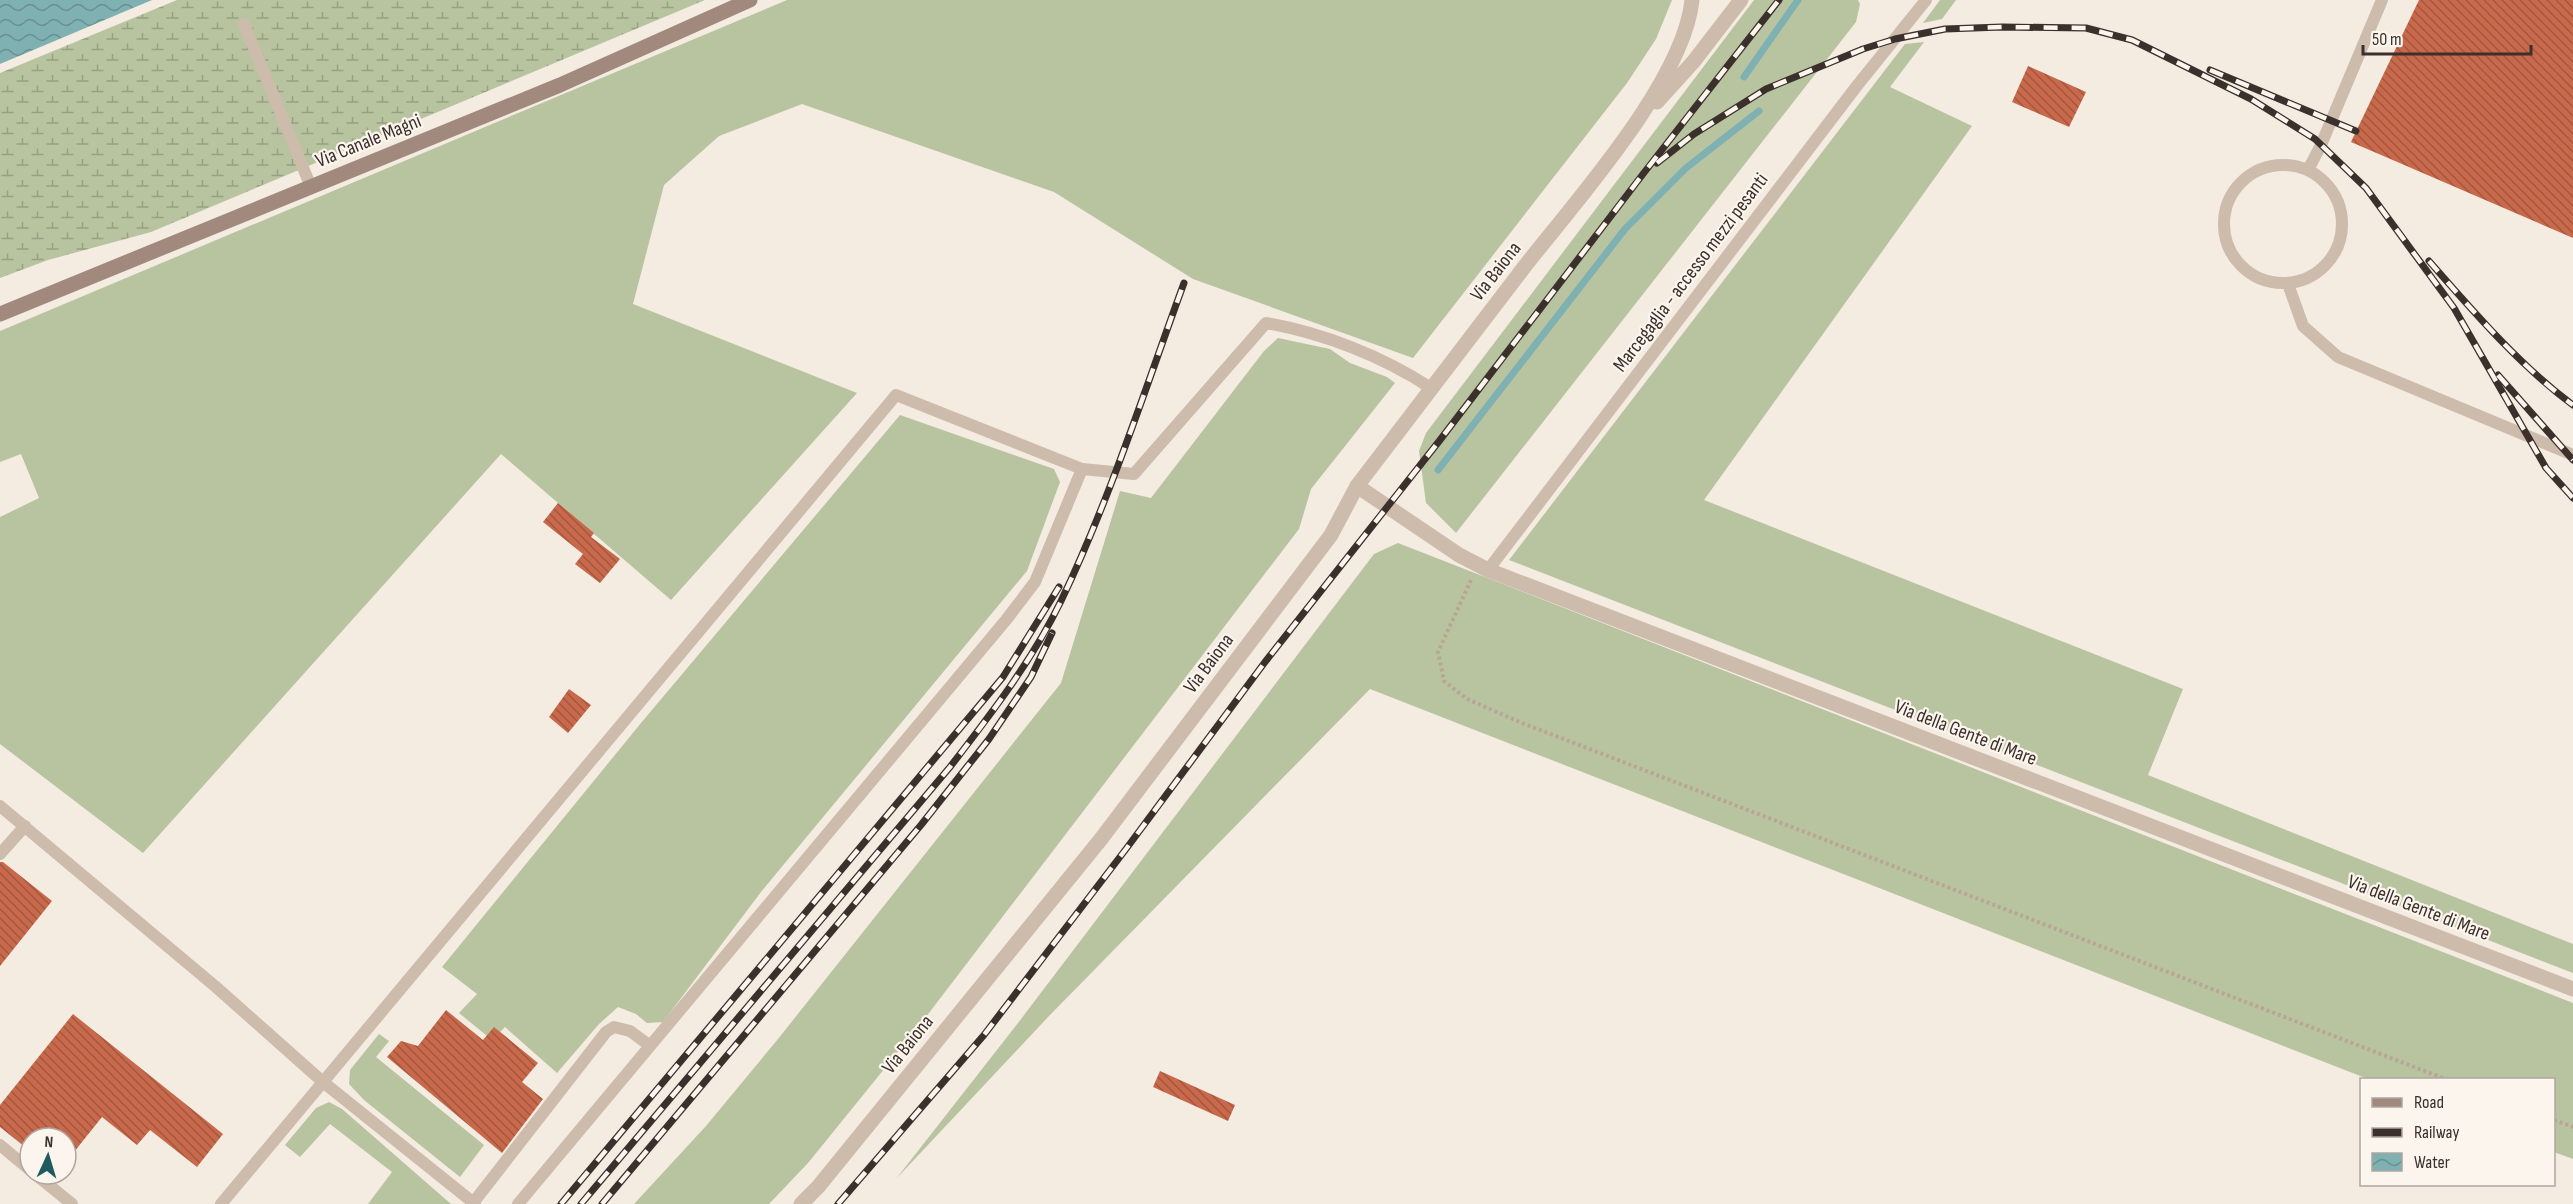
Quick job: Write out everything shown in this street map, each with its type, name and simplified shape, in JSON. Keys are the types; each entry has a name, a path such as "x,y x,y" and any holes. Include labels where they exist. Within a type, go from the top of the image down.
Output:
{"main road":[{"name":"Via Canale Magni","path":"0,314 560,85 750,0"}],"street":[{"name":"Via Baiona","path":"1628,133 1678,51 1691,12 1692,0"},
{"name":"Via Baiona","path":"801,1204 818,1187 1101,839 1331,535 1357,486 1431,388 1628,133 1694,61 1741,0"},
{"name":"Via della Gente di Mare","path":"1357,486 1483,568 2573,989"}],"lane":[{"name":"Marcegaglia - accesso mezzi pesanti","path":"1483,568 1926,0"},
{"path":"2308,170 2321,145 2382,0"},
{"path":"244,24 311,187"},
{"path":"2272,165 2290,165 2308,170 2322,179 2334,192 2341,208 2342,234 2332,258 2320,271 2305,280 2288,284 2270,282 2253,276 2239,264 2229,249 2224,232 2224,214 2230,196 2240,182 2255,171 2272,165"},
{"path":"2288,284 2302,326 2338,357 2573,455"},
{"path":"222,1204 896,396 1082,469 1134,474 1266,323 1303,330 1402,369 1431,388"},
{"path":"518,1204 1035,582 1082,469"},
{"path":"0,806 216,987 323,1082 474,1203 606,1032 614,1027 630,1030 650,1045"},
{"path":"0,854 25,826"},
{"path":"0,1145 18,1160"},
{"path":"50,1186 72,1204"}],"path":[{"path":"1483,568 1438,652 1444,681 1467,699 1522,723 2443,1078"},
{"path":"2555,1121 2573,1127"}],"green space":[{"path":"177,0 705,0 151,232 48,260 0,278 0,73"},
{"path":"787,0 1672,0 1656,39 1627,83 1413,358 1193,279 1054,192 802,104 719,136 664,185 633,304 857,393 671,600 501,454 143,853 0,744 0,517 39,498 21,454 0,462 0,331"},
{"path":"1754,0 1858,0 1860,4 1856,22 1456,533 1426,503 1419,451 1426,433"},
{"path":"1940,0 1956,0 1942,19 1923,23"},
{"path":"1924,42 1890,87 1972,126 1704,500 2183,689 2148,775 2573,944 2573,973 1509,560 1905,44"},
{"path":"1278,338 1330,349 1350,363 1387,377 1395,383 1311,489 1299,529 919,1026 808,1163 769,1204 634,1204 706,1126 778,1039 1061,683 1120,491 1151,498 1264,351"},
{"path":"900,415 1054,469 1060,482 1027,571 761,892 663,1022 647,1023 636,1014 618,1007 599,1024 557,1073 505,1027 492,1040 459,1013 477,994 442,967 641,723"},
{"path":"1398,543 2573,1003 2573,1159 2555,1152 2555,1078 2365,1078 1370,689 1049,1016 896,1179 1018,1023 1374,554"},
{"path":"379,1034 389,1041 376,1057 484,1145 460,1177 364,1100 349,1084 350,1070"},
{"path":"329,1102 342,1109 451,1204 368,1204 392,1172 330,1124 300,1157 285,1145 316,1108"}],"water":[{"path":"0,0 152,0 0,64"}],"building":[{"path":"2419,0 2573,0 2573,238 2351,142"},
{"path":"2028,66 2086,92 2069,127 2012,102"},
{"path":"558,503 594,533 591,537 620,559 600,583 575,564 583,554 543,522"},
{"path":"569,689 591,705 568,733 549,717"},
{"path":"0,862 3,862 52,901 0,966"},
{"path":"446,1010 483,1040 494,1027 538,1063 522,1082 543,1099 502,1153 387,1057 401,1041 418,1046"},
{"path":"73,1014 223,1134 197,1167 150,1130 137,1145 102,1117 78,1147 78,1126 18,1126 18,1141 0,1127 0,1105"},
{"path":"1160,1071 1235,1105 1228,1121 1153,1087"}],"waterway":[{"path":"1744,77 1798,0"},
{"path":"1438,470 1625,229 1686,168 1759,111"}],"railway":[{"path":"838,1204 984,1035 1265,662 1440,440 1779,0"},
{"path":"1657,163 1694,134 1766,89 1863,49 1895,39 1945,29 2002,27 2086,28 2132,40 2251,99 2315,139 2366,188 2454,308 2546,468 2573,498"},
{"path":"2210,70 2356,131"},
{"path":"2429,261 2515,355 2573,405"},
{"path":"581,1204 950,767 1024,666 1050,623 1079,562 1126,444 1184,283"},
{"path":"2498,375 2573,460"},
{"path":"561,1204 1003,677 1059,587"},
{"path":"602,1204 921,825 989,739 1031,677 1052,633"}]}
